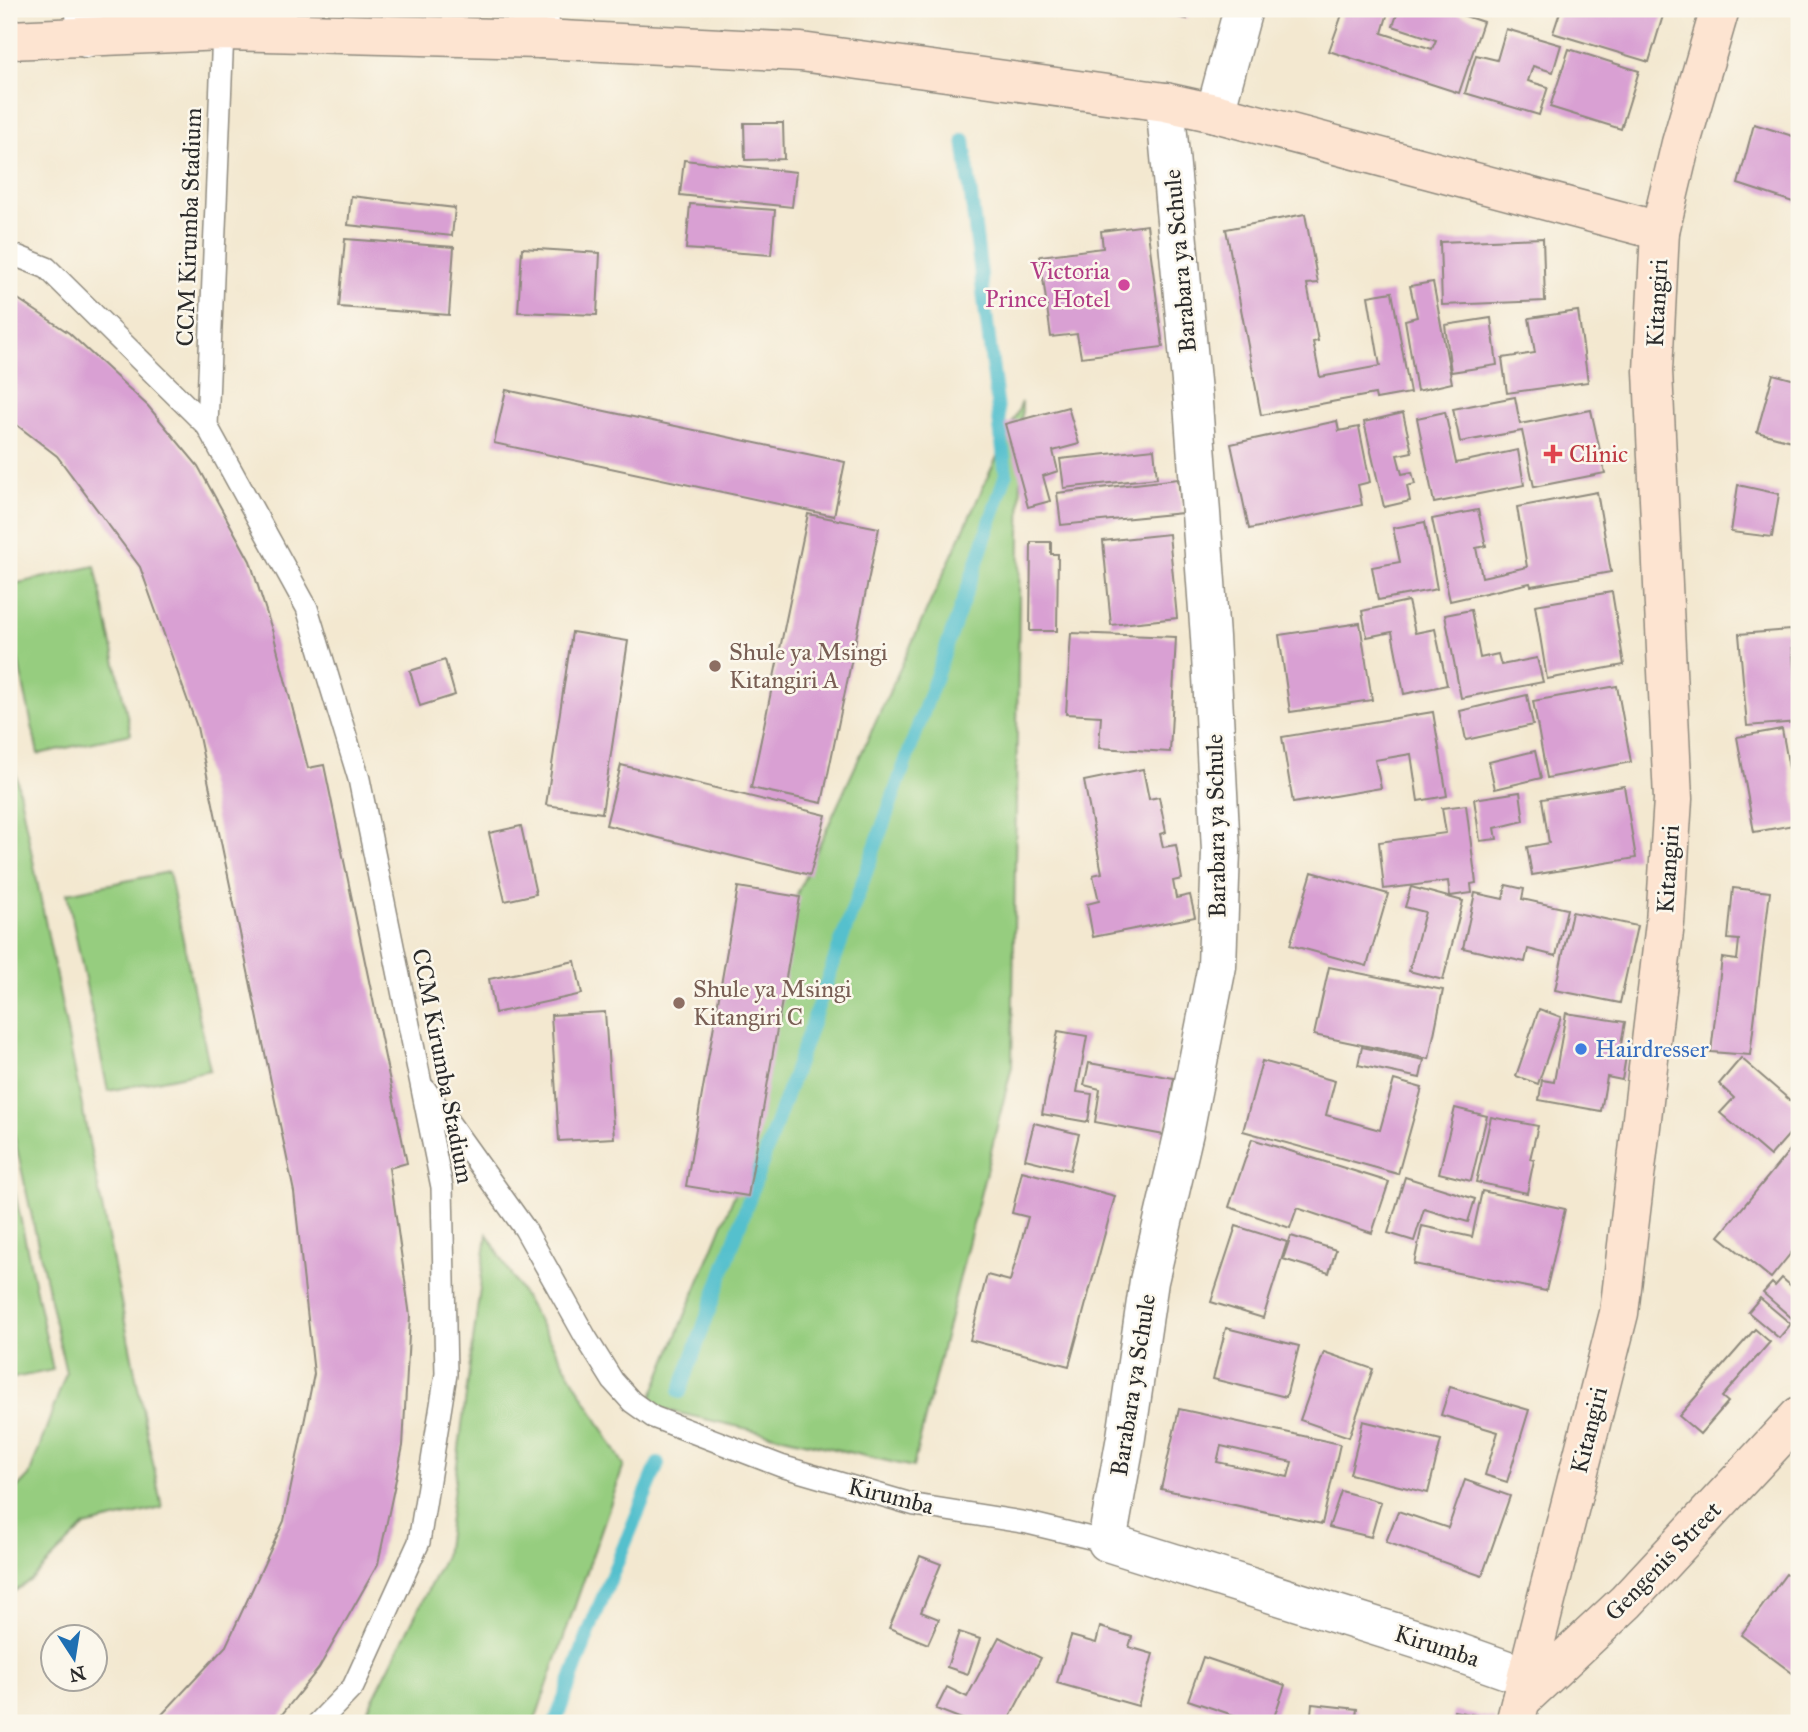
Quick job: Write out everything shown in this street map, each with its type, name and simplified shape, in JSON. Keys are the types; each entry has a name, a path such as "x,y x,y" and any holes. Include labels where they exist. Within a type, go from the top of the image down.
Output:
{"main road":[{"name":"Kitangiri","path":"1521,1700 1619,1313 1665,923 1673,799 1653,371 1660,231 1681,143 1720,9"},
{"path":"9,40 85,23 223,31 540,24 801,52 1165,102 1660,231"},
{"name":"Gengenis Street","path":"1521,1700 1626,1602 1799,1416"}],"street":[{"path":"1215,113 1243,9"},
{"name":"Barabara ya Schule","path":"1107,1542 1149,1281 1184,1132 1217,965 1221,851 1210,637 1193,402 1165,102"},
{"name":"Kirumba","path":"1107,1542 1445,1648 1521,1700"}],"lane":[{"name":"CCM Kirumba Stadium","path":"207,426 223,31"},
{"name":"CCM Kirumba Stadium","path":"9,253 47,268 207,426 307,608 359,779 442,1187 446,1374 419,1542 353,1687 318,1723"},
{"name":"Kirumba","path":"420,1081 525,1230 613,1381 632,1402 653,1417 781,1465 915,1505 1028,1523 1107,1542"}],"green space":[{"path":"1022,402 1012,1066 913,1467 648,1406 752,1152 796,896"},
{"path":"95,566 131,734 38,754 9,617 9,585"},
{"path":"9,740 162,1508 85,1526 31,1580 9,1595 9,1497 29,1476 66,1373 9,1112"},
{"path":"169,872 210,1070 108,1091 67,893"},
{"path":"9,1165 53,1370 9,1379"},
{"path":"487,1234 624,1465 534,1723 361,1723 445,1556"}],"building":[{"path":"1141,9 1190,9 1187,19"},
{"path":"1344,9 1389,9 1382,33 1432,49 1436,40 1393,26 1399,9 1444,9 1483,22 1459,93 1329,51"},
{"path":"1561,9 1665,9 1649,62 1553,33"},
{"path":"1506,29 1561,45 1553,72 1533,66 1528,81 1548,87 1539,115 1465,93 1476,55 1497,60"},
{"path":"1569,49 1639,71 1621,129 1550,107"},
{"path":"744,123 783,123 784,159 745,160"},
{"path":"1754,124 1799,138 1799,204 1738,184"},
{"path":"684,160 796,172 792,207 680,195"},
{"path":"351,196 455,208 452,236 348,225"},
{"path":"690,204 775,210 771,255 686,249"},
{"path":"1305,214 1318,283 1307,284 1318,341 1313,342 1320,377 1380,366 1368,296 1392,292 1410,393 1376,399 1375,394 1261,415 1226,229"},
{"path":"1147,225 1163,347 1081,357 1077,334 1051,337 1040,256 1103,248 1101,231"},
{"path":"1543,238 1545,301 1442,305 1440,242"},
{"path":"345,239 454,247 449,315 339,307"},
{"path":"522,248 600,253 597,315 518,312"},
{"path":"1433,282 1452,383 1417,391 1405,320 1417,317 1410,286"},
{"path":"9,293 69,333 148,406 198,466 250,561 273,633 308,768 324,765 407,1163 389,1168 410,1316 403,1446 378,1564 319,1668 275,1723 154,1723 226,1646 284,1521 314,1374 294,1192 197,727 140,567 57,456 9,419"},
{"path":"1578,311 1588,382 1507,393 1502,358 1535,353 1529,318"},
{"path":"1491,318 1497,365 1451,372 1445,325"},
{"path":"1773,374 1799,381 1799,443 1757,432"},
{"path":"506,390 845,462 834,516 494,443"},
{"path":"1515,397 1520,424 1591,410 1605,473 1534,487 1522,431 1460,442 1453,409"},
{"path":"1068,407 1079,444 1053,451 1058,471 1043,476 1050,501 1028,507 1005,424"},
{"path":"1445,412 1456,463 1518,450 1524,485 1434,503 1417,418"},
{"path":"1403,413 1412,452 1397,455 1402,474 1412,472 1415,484 1407,486 1410,501 1384,507 1364,422"},
{"path":"1337,421 1339,431 1359,427 1370,482 1358,485 1362,505 1249,529 1231,444"},
{"path":"1154,449 1157,478 1064,488 1060,459"},
{"path":"1178,479 1182,513 1061,525 1057,493"},
{"path":"1738,485 1779,494 1772,537 1731,532"},
{"path":"1597,492 1611,572 1531,586 1530,583 1450,601 1432,519 1478,510 1486,546 1476,548 1482,577 1527,567 1517,507"},
{"path":"808,514 879,528 822,803 751,788"},
{"path":"1425,522 1437,589 1378,600 1372,567 1400,562 1393,528"},
{"path":"1169,534 1177,618 1111,625 1103,541"},
{"path":"1031,542 1051,542 1051,554 1058,554 1057,631 1030,631"},
{"path":"1612,592 1624,665 1547,679 1535,605"},
{"path":"1408,601 1415,633 1435,629 1447,685 1404,694 1392,632 1367,637 1362,611"},
{"path":"1471,610 1480,658 1498,654 1501,665 1537,658 1543,682 1461,698 1445,615"},
{"path":"1360,623 1372,700 1290,712 1279,635"},
{"path":"1791,630 1798,722 1747,726 1739,634"},
{"path":"572,632 628,641 602,813 546,805"},
{"path":"1071,633 1176,637 1170,752 1099,748 1101,716 1066,714"},
{"path":"445,660 455,695 420,706 410,671"},
{"path":"1617,686 1631,762 1547,778 1533,701"},
{"path":"1527,695 1533,725 1466,740 1460,711"},
{"path":"1433,712 1447,796 1418,801 1411,754 1375,760 1381,788 1293,803 1282,737"},
{"path":"1782,729 1799,824 1754,832 1737,737"},
{"path":"1535,751 1541,778 1495,789 1489,762"},
{"path":"621,765 826,815 810,875 606,825"},
{"path":"1143,769 1149,799 1159,797 1166,832 1160,834 1163,847 1176,845 1182,879 1173,881 1176,898 1190,895 1195,917 1093,937 1087,904 1099,901 1093,875 1102,873 1084,781"},
{"path":"1624,786 1636,858 1532,875 1527,847 1549,843 1542,799"},
{"path":"1520,792 1524,821 1495,828 1497,839 1480,841 1474,799"},
{"path":"1466,805 1476,883 1471,884 1472,893 1450,896 1448,881 1384,889 1379,842 1446,833 1442,808"},
{"path":"521,826 536,894 505,901 489,833"},
{"path":"1312,872 1388,894 1367,966 1290,945"},
{"path":"1506,885 1524,889 1522,899 1567,909 1556,956 1528,949 1525,962 1463,948 1475,893 1503,899"},
{"path":"738,887 800,897 748,1196 686,1186"},
{"path":"1411,887 1463,901 1443,980 1409,971 1425,912 1405,907"},
{"path":"1733,888 1770,892 1750,1055 1711,1052 1722,958 1737,960 1739,940 1728,939"},
{"path":"1572,912 1637,926 1620,1003 1555,990"},
{"path":"575,961 582,994 495,1013 489,979"},
{"path":"1329,967 1443,990 1429,1059 1314,1035"},
{"path":"1539,1009 1561,1017 1538,1084 1516,1076"},
{"path":"605,1012 614,1138 559,1141 551,1015"},
{"path":"1566,1013 1625,1022 1620,1050 1627,1051 1622,1080 1607,1077 1601,1111 1539,1100 1542,1080 1554,1082"},
{"path":"1058,1031 1087,1036 1077,1092 1092,1094 1088,1122 1042,1114"},
{"path":"1362,1047 1424,1060 1420,1078 1358,1065"},
{"path":"1741,1058 1799,1108 1799,1123 1770,1156 1720,1113 1734,1098 1719,1084"},
{"path":"1262,1061 1335,1081 1326,1115 1380,1130 1394,1080 1422,1088 1398,1174 1243,1131"},
{"path":"1089,1063 1174,1078 1164,1135 1095,1122 1100,1089 1084,1085"},
{"path":"1455,1108 1487,1116 1471,1181 1439,1173"},
{"path":"1491,1117 1538,1126 1530,1159 1534,1160 1527,1193 1476,1182"},
{"path":"1034,1123 1079,1134 1070,1170 1025,1159"},
{"path":"1252,1139 1389,1182 1372,1233 1297,1208 1290,1228 1229,1207"},
{"path":"1799,1139 1799,1243 1771,1278 1719,1236"},
{"path":"1022,1171 1115,1196 1069,1366 970,1340 987,1275 1010,1281 1028,1217 1012,1213"},
{"path":"1405,1177 1475,1199 1468,1222 1424,1209 1414,1241 1388,1233"},
{"path":"1482,1191 1565,1209 1546,1291 1414,1264 1422,1226 1472,1237"},
{"path":"1236,1226 1287,1242 1263,1318 1211,1302"},
{"path":"1291,1236 1336,1250 1329,1273 1283,1259"},
{"path":"1782,1278 1799,1293 1799,1314 1794,1320 1763,1293 1772,1283 1775,1286"},
{"path":"1760,1298 1791,1324 1779,1338 1748,1312"},
{"path":"1226,1328 1299,1346 1286,1397 1213,1379"},
{"path":"1755,1329 1770,1342 1722,1397 1728,1402 1700,1434 1679,1416"},
{"path":"1324,1352 1373,1369 1349,1437 1300,1420"},
{"path":"1450,1387 1529,1410 1507,1482 1485,1475 1498,1432 1441,1415"},
{"path":"1179,1409 1340,1444 1322,1524 1161,1489","holes":["1221,1446 1292,1462 1288,1477 1217,1462"]},
{"path":"1363,1421 1441,1440 1428,1493 1350,1474"},
{"path":"1465,1480 1510,1496 1482,1576 1386,1542 1398,1511 1448,1528"},
{"path":"1341,1491 1381,1502 1371,1537 1329,1527"},
{"path":"920,1556 941,1564 921,1612 939,1619 928,1644 889,1628"},
{"path":"1786,1574 1799,1584 1799,1678 1741,1635"},
{"path":"1100,1627 1132,1637 1129,1647 1153,1654 1138,1706 1057,1683 1071,1636 1096,1643"},
{"path":"959,1632 980,1639 968,1674 947,1667"},
{"path":"999,1637 1041,1658 1007,1723 972,1723 936,1709 947,1687 967,1697"},
{"path":"1203,1657 1285,1685 1272,1723 1257,1723 1188,1700"},
{"path":"1312,1704 1357,1709 1355,1723 1310,1723"},
{"path":"1454,1711 1496,1719 1495,1723 1451,1723"}],"waterway":[{"path":"680,1392 977,562 1006,474 964,140"},
{"path":"555,1723 593,1621 658,1464"}],"place":[{"name":"Victoria Prince Hotel","path":"1124,285"},
{"name":"Clinic","path":"1553,454"},
{"name":"Shule ya Msingi Kitangiri A","path":"715,666"},
{"name":"Shule ya Msingi Kitangiri C","path":"679,1003"},
{"name":"Hairdresser","path":"1581,1049"}]}
